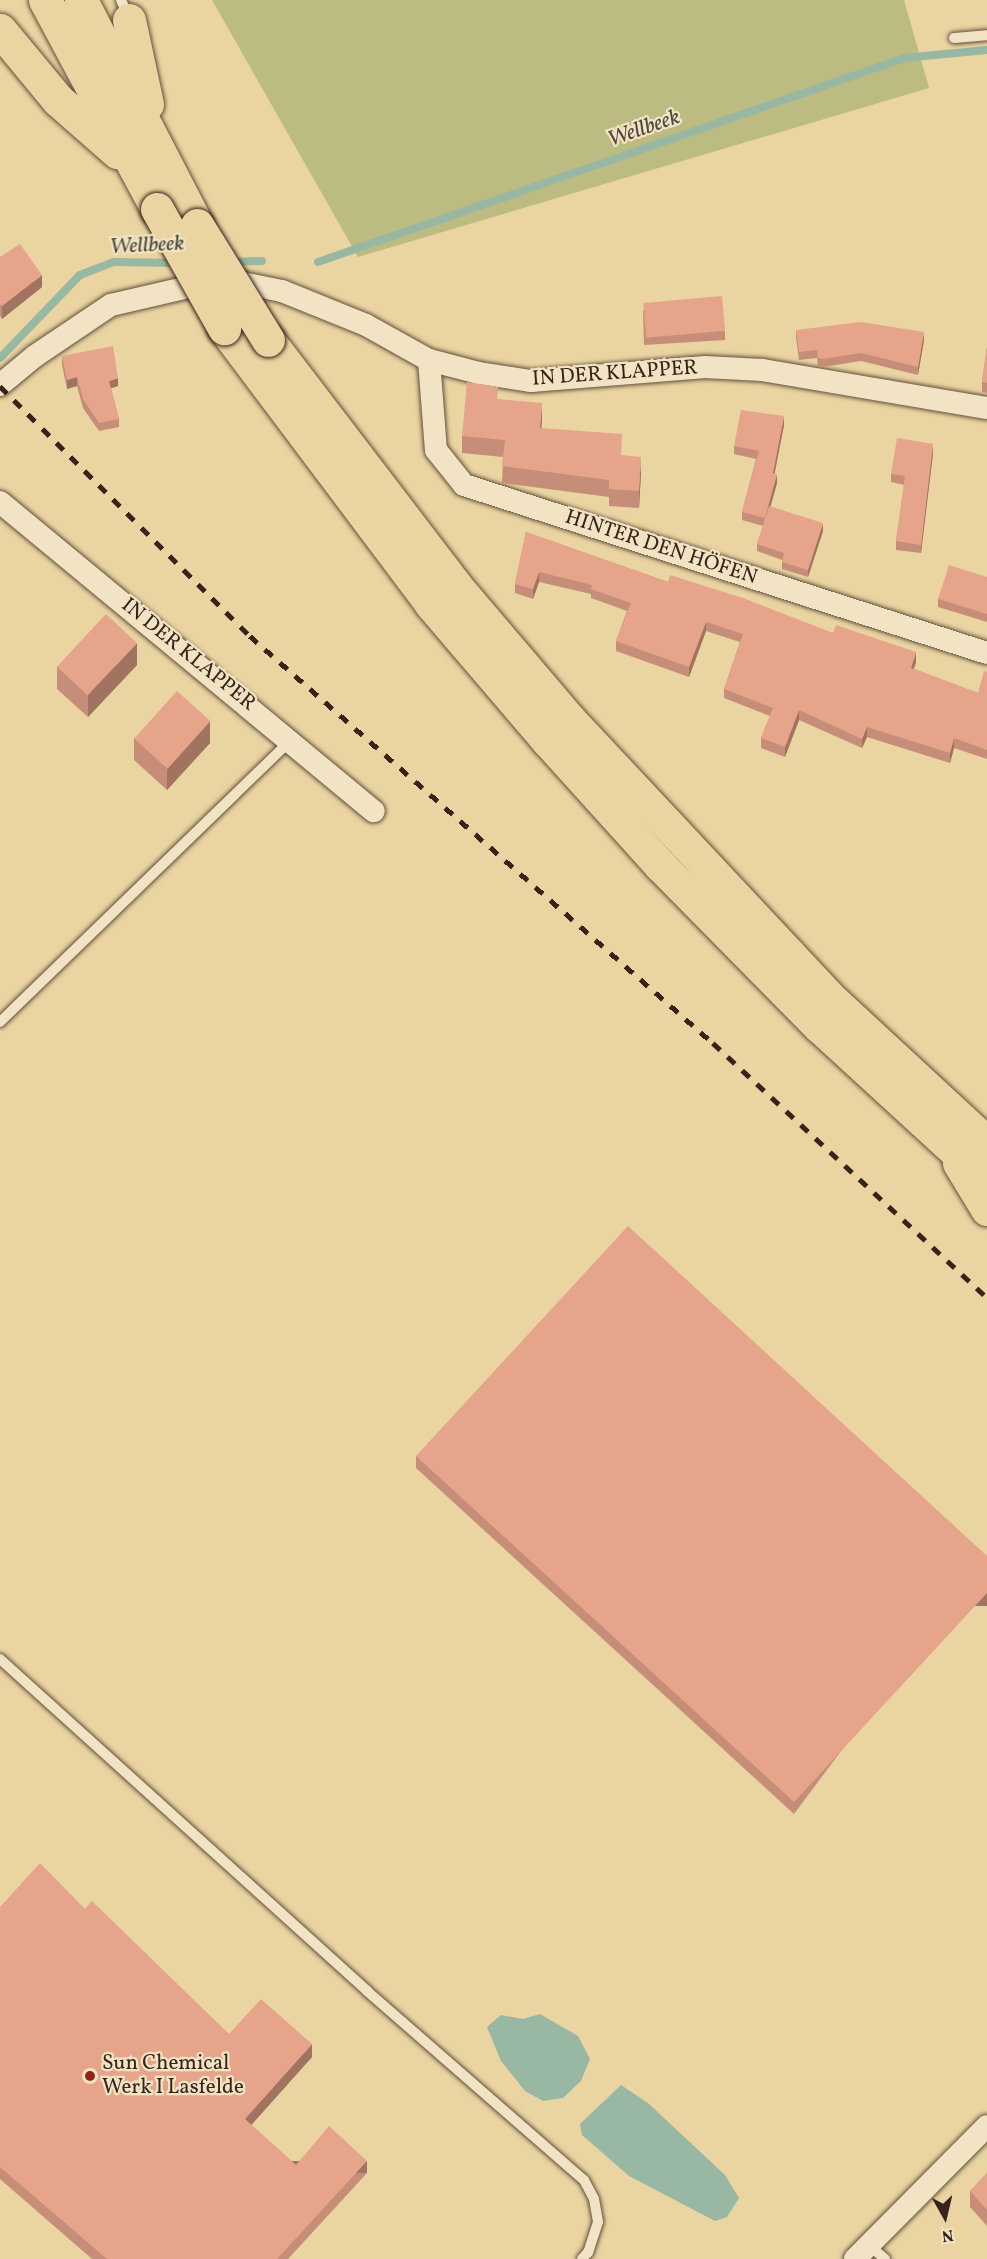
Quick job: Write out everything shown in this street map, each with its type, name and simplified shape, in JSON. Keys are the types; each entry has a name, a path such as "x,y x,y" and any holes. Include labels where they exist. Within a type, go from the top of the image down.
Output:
{"highway":[{"path":"45,0 157,209 224,328 431,604 548,741 660,864 744,950 951,1149 987,1180"},
{"path":"81,0 197,225 268,340 448,576 569,719 828,996 987,1143"},
{"path":"125,10 154,141"},
{"path":"0,30 58,100 135,167"},
{"path":"951,1149 987,1209"}],"street":[{"name":"IN DER KLAPPER","path":"0,386 35,356 111,305 223,279 282,291 366,325 429,360 531,381 705,367 762,370 987,408"},
{"name":"HINTER DEN HÖFEN","path":"429,360 436,450 464,485 987,653"},
{"name":"IN DER KLAPPER","path":"0,502 291,740 374,811"},
{"path":"870,2254 987,2126"}],"lane":[{"path":"954,38 987,34"},
{"path":"0,1022 291,740"},
{"path":"0,1659 367,1991 584,2180 594,2199 598,2222 588,2252 582,2259"}],"shaded area":[{"path":"212,0 904,0 929,88 358,257"},
{"path":"540,2014 578,2036 590,2059 581,2081 563,2098 543,2101 525,2091 501,2061 487,2027 501,2015 523,2019"},
{"path":"621,2085 648,2103 725,2175 739,2198 727,2217 715,2221 629,2176 582,2135 580,2124"}],"building":[{"path":"20,244 42,275 2,306 0,304 0,257"},
{"path":"722,296 725,331 646,338 643,303"},
{"path":"861,322 924,332 918,367 861,353 823,359 818,358 817,350 799,352 796,330"},
{"path":"113,346 118,378 109,381 119,419 99,423 83,399 77,377 67,380 62,356"},
{"path":"987,347 987,383 982,382"},
{"path":"467,382 498,387 497,399 542,403 540,428 622,434 621,455 641,457 639,491 609,489 609,480 502,466 505,440 462,436"},
{"path":"741,410 784,416 773,473 777,474 765,518 742,512 759,451 734,446"},
{"path":"897,438 933,444 921,545 896,541 905,476 891,474"},
{"path":"769,506 823,523 808,570 782,562 784,553 757,544"},
{"path":"526,532 668,582 670,575 743,598 833,633 836,625 916,652 911,668 978,693 984,671 987,672 987,750 954,738 950,753 867,727 862,739 799,710 785,747 761,738 773,708 724,689 743,634 706,622 689,667 616,641 631,603 591,589 592,585 539,572 533,589 515,584"},
{"path":"949,565 987,577 987,614 938,599"},
{"path":"106,614 137,643 88,695 57,667"},
{"path":"177,691 210,721 168,769 134,739"},
{"path":"628,1226 987,1556 987,1593 794,1802 416,1456"},
{"name":"Sun Chemical Werk I Lasfelde","path":"40,1863 85,1909 92,1901 229,2034 261,1999 312,2044 245,2119 296,2165 329,2126 367,2161 277,2259 107,2259 0,2167 0,1907"},
{"path":"987,2173 987,2210 970,2191"}],"waterway":[{"name":"Wellbeek","path":"318,262 904,58 987,50"},
{"name":"Wellbeek","path":"230,262 262,261"},
{"name":"Wellbeek","path":"0,358 80,275 114,262 176,263"}],"railway":[{"path":"0,386 250,636 713,1043 987,1298"}],"place":[{"name":"Sun Chemical Werk I Lasfelde","path":"90,2076"}]}
